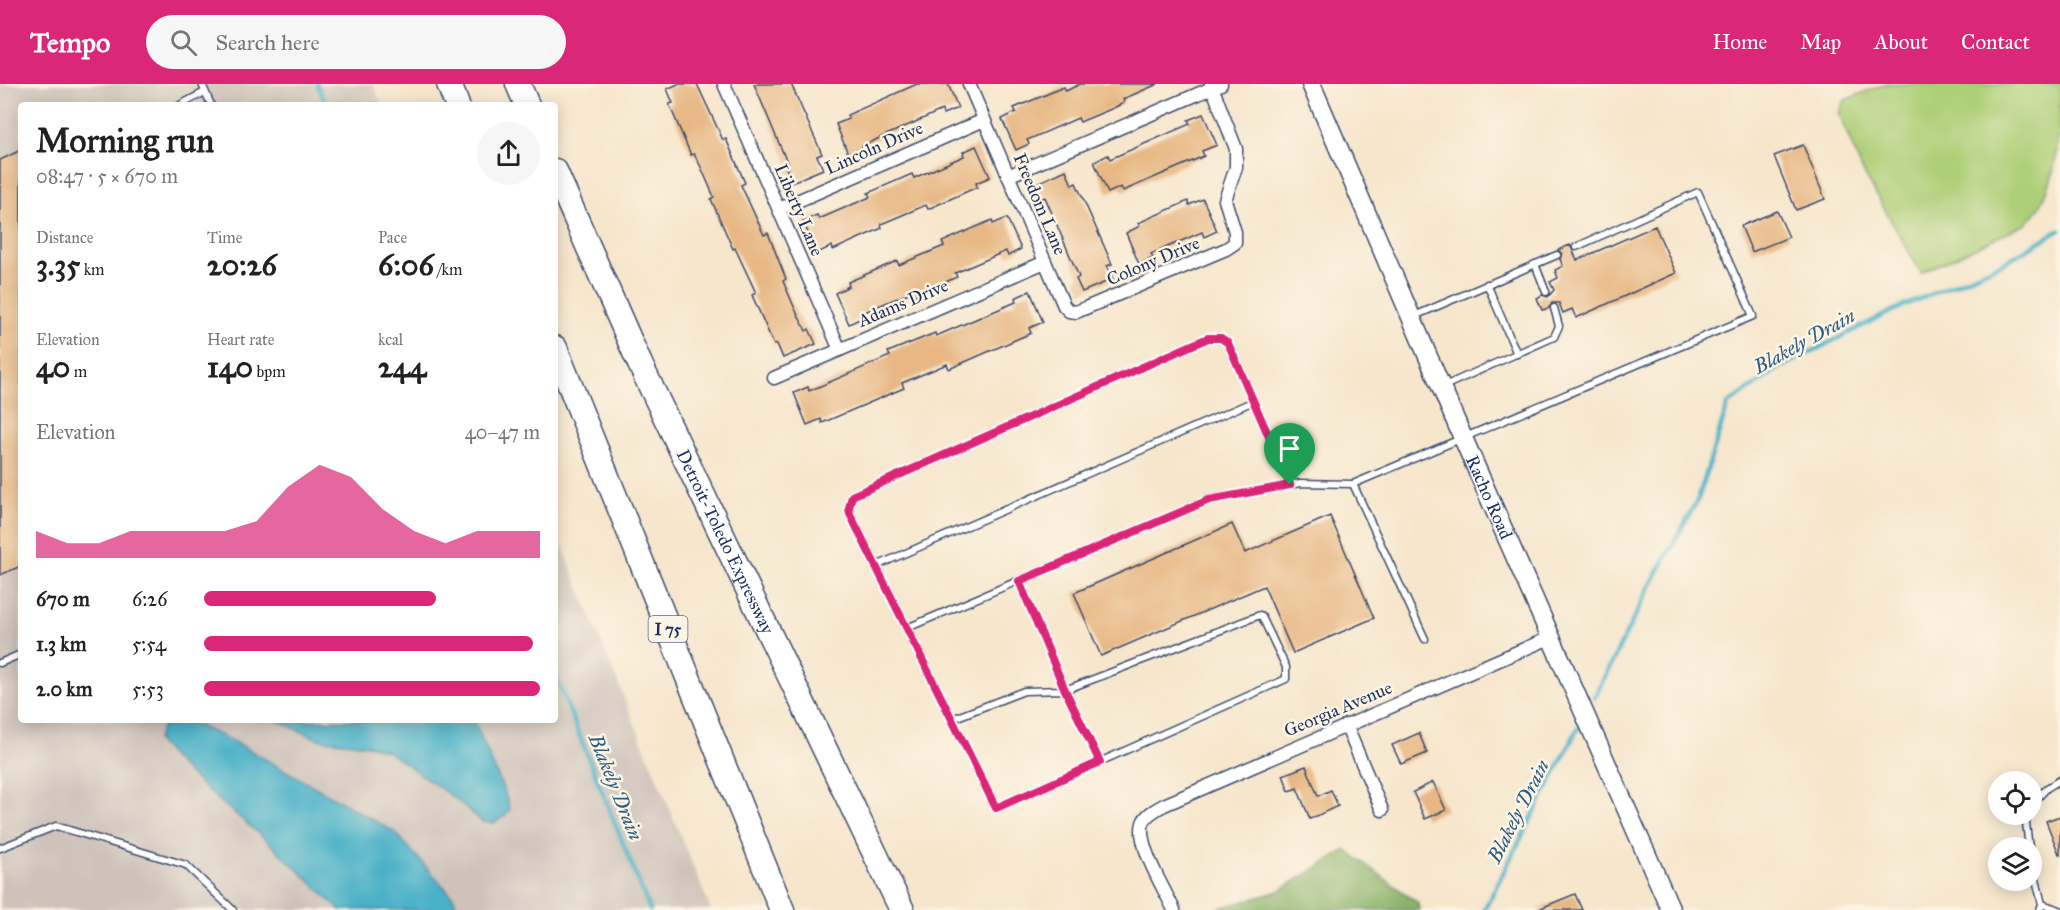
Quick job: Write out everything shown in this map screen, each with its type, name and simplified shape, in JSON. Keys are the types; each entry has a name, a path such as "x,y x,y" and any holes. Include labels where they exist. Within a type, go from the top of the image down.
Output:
{"highway":[{"path":"449,84 456,102"},
{"path":"518,84 526,102"},
{"name":"Detroit-Toledo Expressway","path":"558,178 640,364 902,910"},
{"name":"I 75","path":"558,355 782,910"}],"street":[{"name":"Liberty Lane","path":"724,84 840,350"},
{"name":"Freedom Lane","path":"969,84 1064,306 1069,311 1082,311 1095,306"},
{"name":"Racho Road","path":"1311,84 1463,438 1671,910"},
{"path":"1008,176 1215,85"},
{"name":"Colony Drive","path":"1095,306 1226,249 1236,239 1236,232 1225,200 1237,160 1234,141 1215,85"},
{"name":"Lincoln Drive","path":"779,209 984,120"},
{"name":"Adams Drive","path":"774,378 1045,262"},
{"name":"Georgia Avenue","path":"1174,910 1146,849 1143,822 1151,812 1552,637"},
{"path":"1346,725 1382,810"}],"lane":[{"path":"202,84 210,102"},
{"path":"186,102 206,92"},
{"path":"907,628 1209,500 1300,483 1353,484 1753,316 1698,192 1576,248"},
{"path":"1411,317 1557,255"},
{"path":"1535,264 1546,292"},
{"path":"1486,284 1517,354"},
{"path":"1442,387 1554,337 1559,326 1554,308"},
{"path":"952,719 1024,691 1065,690 1260,615 1286,667 1286,680 996,808 850,514 852,496 1208,338 1221,338 1228,343 1290,485"},
{"path":"876,566 1254,401"},
{"path":"1353,484 1425,639"},
{"path":"1019,581 1065,690 1100,762"},
{"path":"0,663 18,655"},
{"path":"2042,793 2060,780"},
{"path":"0,848 56,826 186,865 233,910"},
{"path":"2038,891 2041,907 2060,910"}],"shaded area":[{"path":"0,84 373,84 381,102 18,102 18,723 558,723 558,536 711,910 0,910"}],"green space":[{"path":"1885,84 2060,84 2058,140 2052,177 2046,195 2026,224 1921,273 1861,168 1839,113 1845,100"},
{"path":"1346,850 1418,903 1419,910 1214,910 1279,891"}],"water":[{"path":"192,723 231,740 395,832 454,898 457,910 340,910 266,840 169,754 157,740 163,725"},
{"path":"283,723 475,723 510,810 494,823 482,822 454,798 387,751 368,745 318,739"}],"building":[{"path":"678,84 697,84 723,140 726,139 745,183 741,185 764,235 768,233 786,279 783,281 795,309 806,331 809,329 816,344 783,358 777,344 774,345 752,295 756,293 711,199 714,197 701,167 694,154 691,155 669,104 673,103 667,89"},
{"path":"754,84 791,84 822,154 817,156 823,169 792,182 786,168 789,167"},
{"path":"917,84 948,84 958,108 943,114 942,110 862,146 863,149 849,156 836,124 849,119 847,115"},
{"path":"1080,84 1158,84 1123,99 1124,103 1111,109 1080,122 1078,118 1027,140 1029,144 1016,150 1002,119 1016,112 1014,108 1064,87 1066,91"},
{"path":"1203,114 1217,145 1202,151 1204,156 1123,191 1121,187 1108,193 1094,162 1108,155 1110,159 1190,124 1188,120"},
{"path":"1803,145 1825,199 1796,210 1774,156"},
{"path":"976,146 990,177 976,183 977,187 928,209 926,205 881,224 882,228 833,250 832,246 817,253 803,221 817,215 819,219 870,197 868,193 912,174 914,178 964,156 963,152"},
{"path":"18,151 18,567 0,575 0,160"},
{"path":"1066,170 1072,185 1076,183 1112,264 1107,266 1113,279 1082,292 1076,279 1079,277 1045,197 1041,199 1035,184"},
{"path":"1203,199 1217,231 1204,237 1202,232 1151,254 1153,258 1139,264 1126,233 1140,226 1138,223 1188,201 1189,205"},
{"path":"1777,211 1789,237 1752,252 1741,226"},
{"path":"1007,218 1021,249 1008,256 1006,251 955,273 957,277 913,296 911,292 860,314 862,318 849,324 835,293 849,286 848,282 897,261 899,265 944,246 942,242 992,220 993,224"},
{"path":"1655,226 1676,273 1576,318 1572,309 1563,313 1559,303 1552,303 1549,308 1542,310 1537,298 1542,295 1548,297 1554,290 1550,282 1558,278 1555,270 1563,266 1560,259 1562,254 1558,250 1570,245 1577,260"},
{"path":"1030,291 1043,322 1029,328 1031,333 949,369 947,364 902,383 904,388 822,423 821,419 807,425 794,393 808,387 809,391 890,356 888,352 935,333 936,336 1016,302 1015,298"},
{"path":"1330,516 1374,618 1293,653 1264,586 1101,656 1074,593 1232,524 1245,553"},
{"path":"1419,733 1427,753 1401,764 1392,745"},
{"path":"1306,766 1318,796 1331,790 1338,806 1310,819 1297,788 1289,791 1283,775"},
{"path":"1433,782 1446,810 1425,819 1413,792"},
{"path":"2060,816 2060,854 2059,854 2046,821"},
{"path":"1575,894 1582,910 1536,910"}],"waterway":[{"name":"Blakely Drain","path":"317,84 325,102"},
{"name":"Blakely Drain","path":"1594,698 1650,586 1698,499 1728,404 1781,367 1894,310 2003,263 2060,230"},
{"name":"Blakely Drain","path":"558,682 650,910"},
{"name":"Blakely Drain","path":"1484,910 1579,726"}],"route":[{"path":"1208,338 1221,338 1228,343 1290,485 1209,500 1019,581 1065,690 1100,762 996,808 849,508 849,500 852,496 1208,338"}]}
